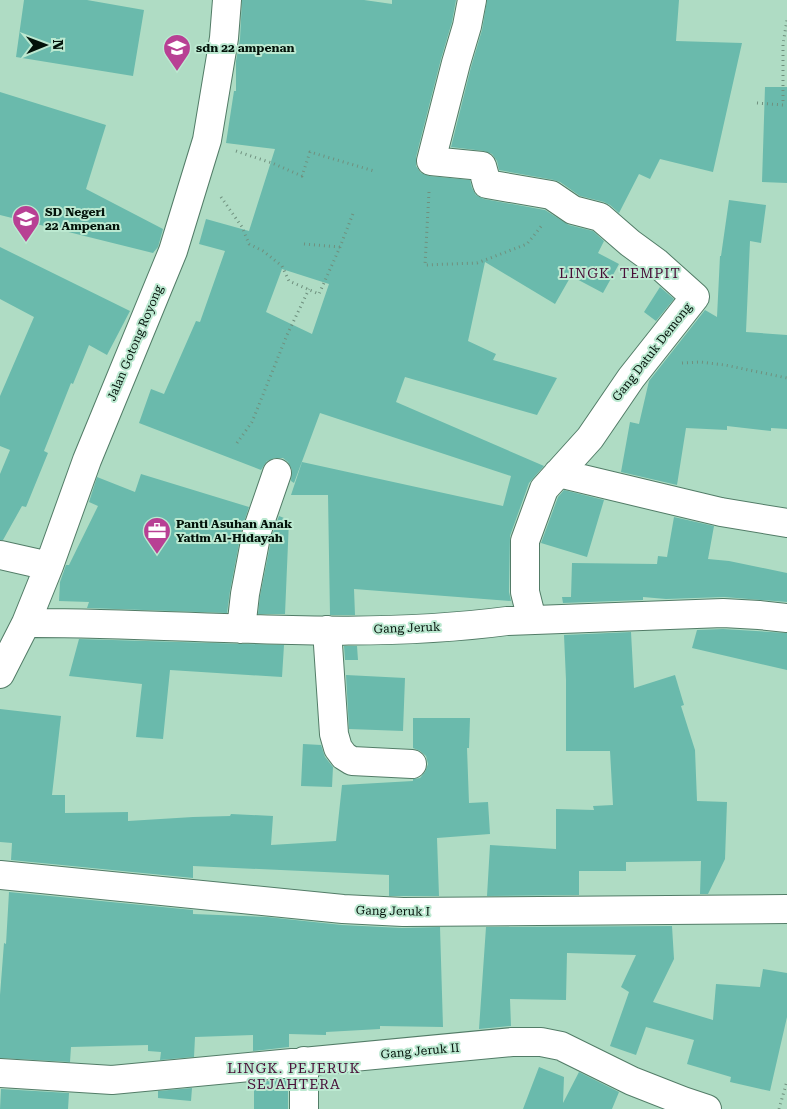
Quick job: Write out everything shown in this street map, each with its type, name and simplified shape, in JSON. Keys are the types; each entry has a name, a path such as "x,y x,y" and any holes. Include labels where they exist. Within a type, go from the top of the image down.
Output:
{"street":[{"name":"Jalan Gotong Royong","path":"0,674 26,623 87,460 173,252 207,140 224,38 228,0"},
{"path":"431,161 467,26 472,0"},
{"name":"Gang Datuk Demong","path":"431,161 482,166 488,184 551,196 573,210 600,217 695,296 610,406 590,438 544,489 525,541 525,592 532,620"},
{"path":"241,629 245,594 257,531 278,473"},
{"path":"558,473 692,506 787,522"},
{"path":"0,555 48,566"},
{"name":"Gang Jeruk","path":"26,623 64,622 241,629 327,630 421,628 507,621 723,613 787,618"},
{"path":"327,630 334,734 338,748 352,762 412,764"},
{"name":"Gang Jeruk I","path":"0,875 343,909 402,912 787,910"},
{"name":"Gang Jeruk II","path":"0,1073 112,1080 512,1042 541,1042 561,1046 632,1081 683,1102 707,1109"},
{"path":"304,1061 304,1109"}],"path":[{"path":"757,103 783,105 783,44 787,20"},
{"path":"207,140 302,176 310,152 374,171"},
{"path":"431,161 425,265 477,263 527,244 560,202"},
{"path":"192,188 222,197 242,227 250,244 282,266 289,281 319,294 354,211"},
{"path":"304,244 340,247"},
{"path":"238,443 252,422 287,335 309,290"},
{"path":"650,352 681,363 725,364 787,378"},
{"path":"779,1109 787,1082"}],"building":[{"path":"24,0 87,0 144,10 133,76 16,57"},
{"path":"242,0 364,0 392,4 392,0 456,0 452,22 416,157 416,166 421,173 429,176 470,180 476,195 484,199 545,210 569,225 593,231 604,241 598,253 619,264 603,293 571,276 555,304 485,262 468,341 496,354 493,360 557,378 537,415 405,377 396,402 544,466 529,483 510,536 509,592 511,601 354,589 355,615 330,615 328,495 291,495 302,462 503,506 511,476 320,413 294,483 291,481 292,470 288,462 283,458 267,461 261,470 139,423 151,389 164,394 196,321 200,322 225,251 199,244 206,219 249,231 275,149 226,143 234,91 236,91 236,61 240,39","holes":["282,269 329,284 312,334 266,312"]},
{"path":"487,0 679,0 676,41 742,43 713,172 660,159 650,179 639,174 619,213 604,202 580,196 560,182 499,170 497,161 492,154 484,151 451,147 482,30"},
{"path":"765,87 787,87 787,183 762,182"},
{"path":"0,92 106,125 86,189 163,229 158,247 153,253 0,215"},
{"path":"729,200 766,205 761,243 750,241 746,332 787,335 787,429 771,428 771,431 727,426 727,430 686,428 677,485 621,472 630,422 639,424 649,381 705,310 717,317 720,256"},
{"path":"0,247 130,311 107,355 89,345 73,384 71,383 44,451 48,453 26,507 22,506 3,540 0,540 0,474 10,450 0,446 0,396 34,317 0,299"},
{"path":"660,287 674,299 656,321 644,312"},
{"path":"141,474 249,507 242,528 227,613 87,608 89,602 59,601 60,582 66,565 69,565 98,506 89,502 97,477 135,492"},
{"path":"564,490 604,500 587,557 541,543 558,497"},
{"path":"279,516 289,520 285,614 258,614 272,535"},
{"path":"674,517 714,526 708,559 729,561 787,573 787,602 724,597 666,599 643,597 643,600 563,603 562,597 571,597 572,563 657,564 658,556 667,557"},
{"path":"723,629 787,633 787,670 692,648 697,630"},
{"path":"631,632 634,688 675,675 684,705 681,706 695,750 697,801 727,802 725,859 708,894 700,894 701,861 626,862 626,871 579,871 579,895 487,896 490,845 556,849 556,809 594,810 593,806 613,805 610,751 566,751 564,635"},
{"path":"79,639 284,645 282,677 170,670 163,739 136,737 142,684 69,676"},
{"path":"344,646 357,646 358,660 345,660"},
{"path":"346,675 405,678 403,731 349,729"},
{"path":"0,709 61,716 52,795 65,795 65,813 128,812 128,821 230,816 231,814 273,816 271,845 336,841 342,785 413,781 413,779 420,778 425,772 428,764 426,756 413,748 413,718 470,718 469,748 467,748 469,803 488,802 490,834 437,838 439,896 389,896 389,875 193,866 193,878 11,860 12,843 0,842"},
{"path":"303,744 321,745 325,757 333,767 332,787 301,786"},
{"path":"9,892 193,910 193,914 267,917 342,925 402,928 440,927 443,1027 380,1026 380,1029 326,1032 326,1035 289,1034 289,1047 253,1051 253,1035 195,1037 194,1057 160,1060 161,1052 148,1051 148,1045 71,1047 70,1062 0,1058 0,995 4,943 6,944"},
{"path":"672,926 674,959 653,1002 713,1020 716,984 760,987 763,969 787,973 787,1017 770,1091 730,1082 731,1077 687,1064 694,1040 646,1027 636,1055 610,1046 629,992 621,987 636,955 567,953 566,1000 510,999 511,1026 479,1029 486,927"},
{"path":"539,1067 564,1077 563,1103 579,1072 619,1092 612,1109 523,1109"},
{"path":"288,1079 288,1109 254,1109 254,1082"},
{"path":"192,1088 191,1101 158,1098 158,1091"},
{"path":"1,1089 69,1093 68,1109 0,1109"}],"place":[{"name":"sdn 22 ampenan","path":"177,72"},
{"name":"SD Negeri 22 Ampenan","path":"26,243"},
{"name":"Panti Asuhan Anak Yatim Al-Hidayah","path":"157,555"}],"district":[{"name":"LINGK. TEMPIT","path":"620,273"},
{"name":"LINGK. PEJERUK SEJAHTERA","path":"294,1076"}]}
